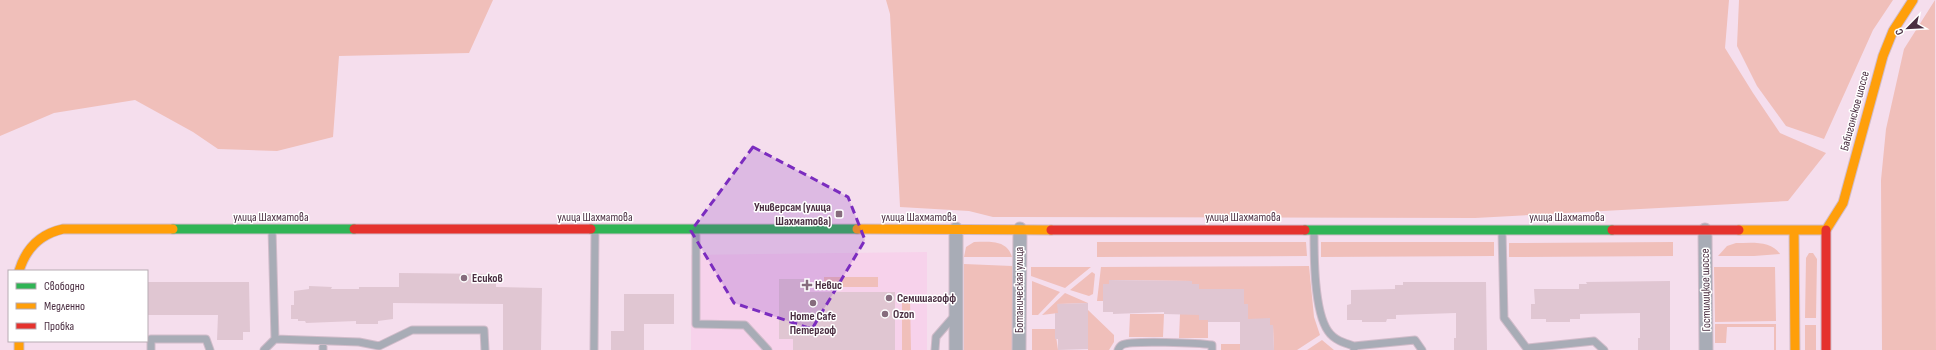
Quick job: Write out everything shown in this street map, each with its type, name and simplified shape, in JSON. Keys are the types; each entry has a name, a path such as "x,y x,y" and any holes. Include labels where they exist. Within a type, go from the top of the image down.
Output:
{"street":[{"name":"Бабигонское шоссе","path":"1826,230 1843,203 1883,56 1893,31 1913,0"},
{"name":"улица Шахматова","path":"19,270 24,257 32,244 50,232 63,229 1826,230"},
{"path":"956,229 956,350"},
{"name":"Ботаническая улица","path":"1019,350 1020,229"},
{"name":"Гостилицкое шоссе","path":"1705,230 1706,350"},
{"path":"1794,230 1795,350"},
{"path":"1826,230 1826,350"}],"lane":[{"path":"264,350 275,339 272,229"},
{"path":"594,350 595,229"},
{"path":"696,229 696,324 745,325 768,350"},
{"path":"1314,229 1314,261 1320,315 1328,332 1339,342 1354,348 1415,340 1422,350"},
{"path":"1502,230 1504,318 1528,349 1594,341 1604,350"},
{"path":"935,350 936,337 956,314"},
{"path":"275,339 359,342 380,348 412,330 484,330 485,350"},
{"path":"151,350 151,339 206,339 210,350"},
{"path":"323,341 323,350"},
{"path":"1118,350 1122,345 1131,343 1202,343 1212,345 1212,350"}],"highlighted area":[{"path":"753,147 848,197 865,240 812,329 734,303 691,231"}],"shaded area":[{"path":"0,0 493,0 469,53 339,56 333,137 277,151 218,149 193,132 135,100 54,113 0,136"},
{"path":"886,0 1729,0 1725,48 1753,93 1780,133 1826,153 1788,201 1475,218 993,217 969,211 900,207 890,14"},
{"path":"1739,0 1893,0 1873,30 1824,139 1786,126 1757,86 1737,46"},
{"path":"1935,0 1936,350 1882,350 1881,180 1886,129 1904,49"},
{"path":"974,242 991,242 1001,244 1010,251 1012,257 964,257 966,247"},
{"path":"1097,242 1306,242 1307,256 1097,257"},
{"path":"1321,242 1494,242 1494,256 1321,257"},
{"path":"1673,242 1673,256 1509,257 1509,243"},
{"path":"1736,243 1766,244 1771,246 1780,254 1718,256 1727,246"},
{"path":"927,252 927,350 691,350 691,255"},
{"path":"1809,253 1813,253 1817,259 1816,318 1805,318 1806,258"},
{"path":"964,264 1012,266 1012,350 964,350"},
{"path":"1309,266 1314,317 1320,335 1297,350 1274,350 1273,326 1270,325 1270,319 1248,319 1244,304 1244,289 1199,289 1199,284 1192,284 1192,281 1110,280 1109,284 1103,284 1103,301 1097,301 1101,267"},
{"path":"1031,267 1091,267 1065,288 1031,276"},
{"path":"1714,267 1775,267 1776,321 1715,322"},
{"path":"1092,272 1095,274 1093,294 1089,296 1070,290"},
{"path":"824,277 878,277 878,287 824,287"},
{"path":"1032,281 1060,292 1038,315 1032,315"},
{"path":"1065,293 1088,303 1058,304 1058,313 1042,315"},
{"path":"902,297 910,297 911,350 902,350"},
{"path":"1088,310 1114,335 1114,342 1109,350 1088,350"},
{"path":"1130,314 1164,314 1163,337 1129,337"},
{"path":"1180,314 1199,314 1208,320 1208,338 1179,338"},
{"path":"1715,324 1776,324 1776,350 1774,350 1774,327 1727,327 1726,343 1715,343"},
{"path":"1805,325 1816,325 1816,350 1805,350"},
{"path":"1032,329 1055,329 1058,350 1032,350"},
{"path":"1322,340 1334,350 1307,350"},
{"path":"1221,344 1240,344 1240,350 1221,350"}],"building":[{"path":"399,273 496,274 496,287 542,288 541,350 503,350 503,304 393,303 393,319 378,321 378,324 356,324 356,321 306,323 305,321 298,321 298,319 291,319 291,305 294,305 294,291 309,289 309,286 332,287 331,289 399,287"},
{"path":"779,279 809,279 809,292 895,292 895,350 793,350 793,339 779,339"},
{"path":"1109,280 1192,281 1192,284 1199,284 1199,289 1244,289 1244,304 1248,304 1248,319 1270,318 1270,325 1273,325 1274,350 1240,350 1240,322 1208,322 1208,320 1199,320 1199,315 1164,314 1164,312 1113,314 1113,312 1103,312 1103,284 1109,284"},
{"path":"1670,281 1670,350 1638,350 1638,338 1640,338 1640,313 1580,314 1580,319 1570,319 1570,322 1546,322 1546,319 1531,319 1531,304 1535,304 1534,289 1579,289 1579,284 1587,284 1586,282"},
{"path":"148,282 249,282 250,332 243,332 243,340 217,340 218,315 148,315"},
{"path":"1403,282 1486,282 1487,350 1454,350 1454,338 1456,338 1456,313 1396,315 1396,319 1387,319 1386,322 1362,322 1362,320 1347,320 1347,305 1351,304 1351,290 1395,289 1395,285 1403,285"},
{"path":"624,294 674,294 674,324 644,324 644,350 611,350 611,331 624,331"},
{"path":"1088,303 1088,349 1058,350 1058,339 1055,339 1055,313 1058,313 1057,304"}],"traffic: fast":[{"path":"173,229 354,229"},
{"path":"591,229 857,229"},
{"path":"1305,230 1612,230"}],"traffic: slow":[{"path":"1826,230 1843,203 1883,56 1893,31 1913,0"},
{"path":"19,270 26,255 35,243 47,234 55,231 63,229 173,229"},
{"path":"857,229 1051,230"},
{"path":"1739,230 1826,230"},
{"path":"1794,230 1795,350"},
{"path":"19,342 19,350"}],"traffic: jam":[{"path":"354,229 591,229"},
{"path":"1051,230 1305,230"},
{"path":"1612,230 1739,230"},
{"path":"1826,230 1826,350"}],"place":[{"name":"Универсам (улица Шахматова)","path":"839,214"},
{"name":"Есиков","path":"464,278"},
{"name":"Невис","path":"807,285"},
{"name":"Семишагофф","path":"889,298"},
{"name":"Home Cafe Петергоф","path":"813,303"},
{"name":"Ozon","path":"885,314"}]}
